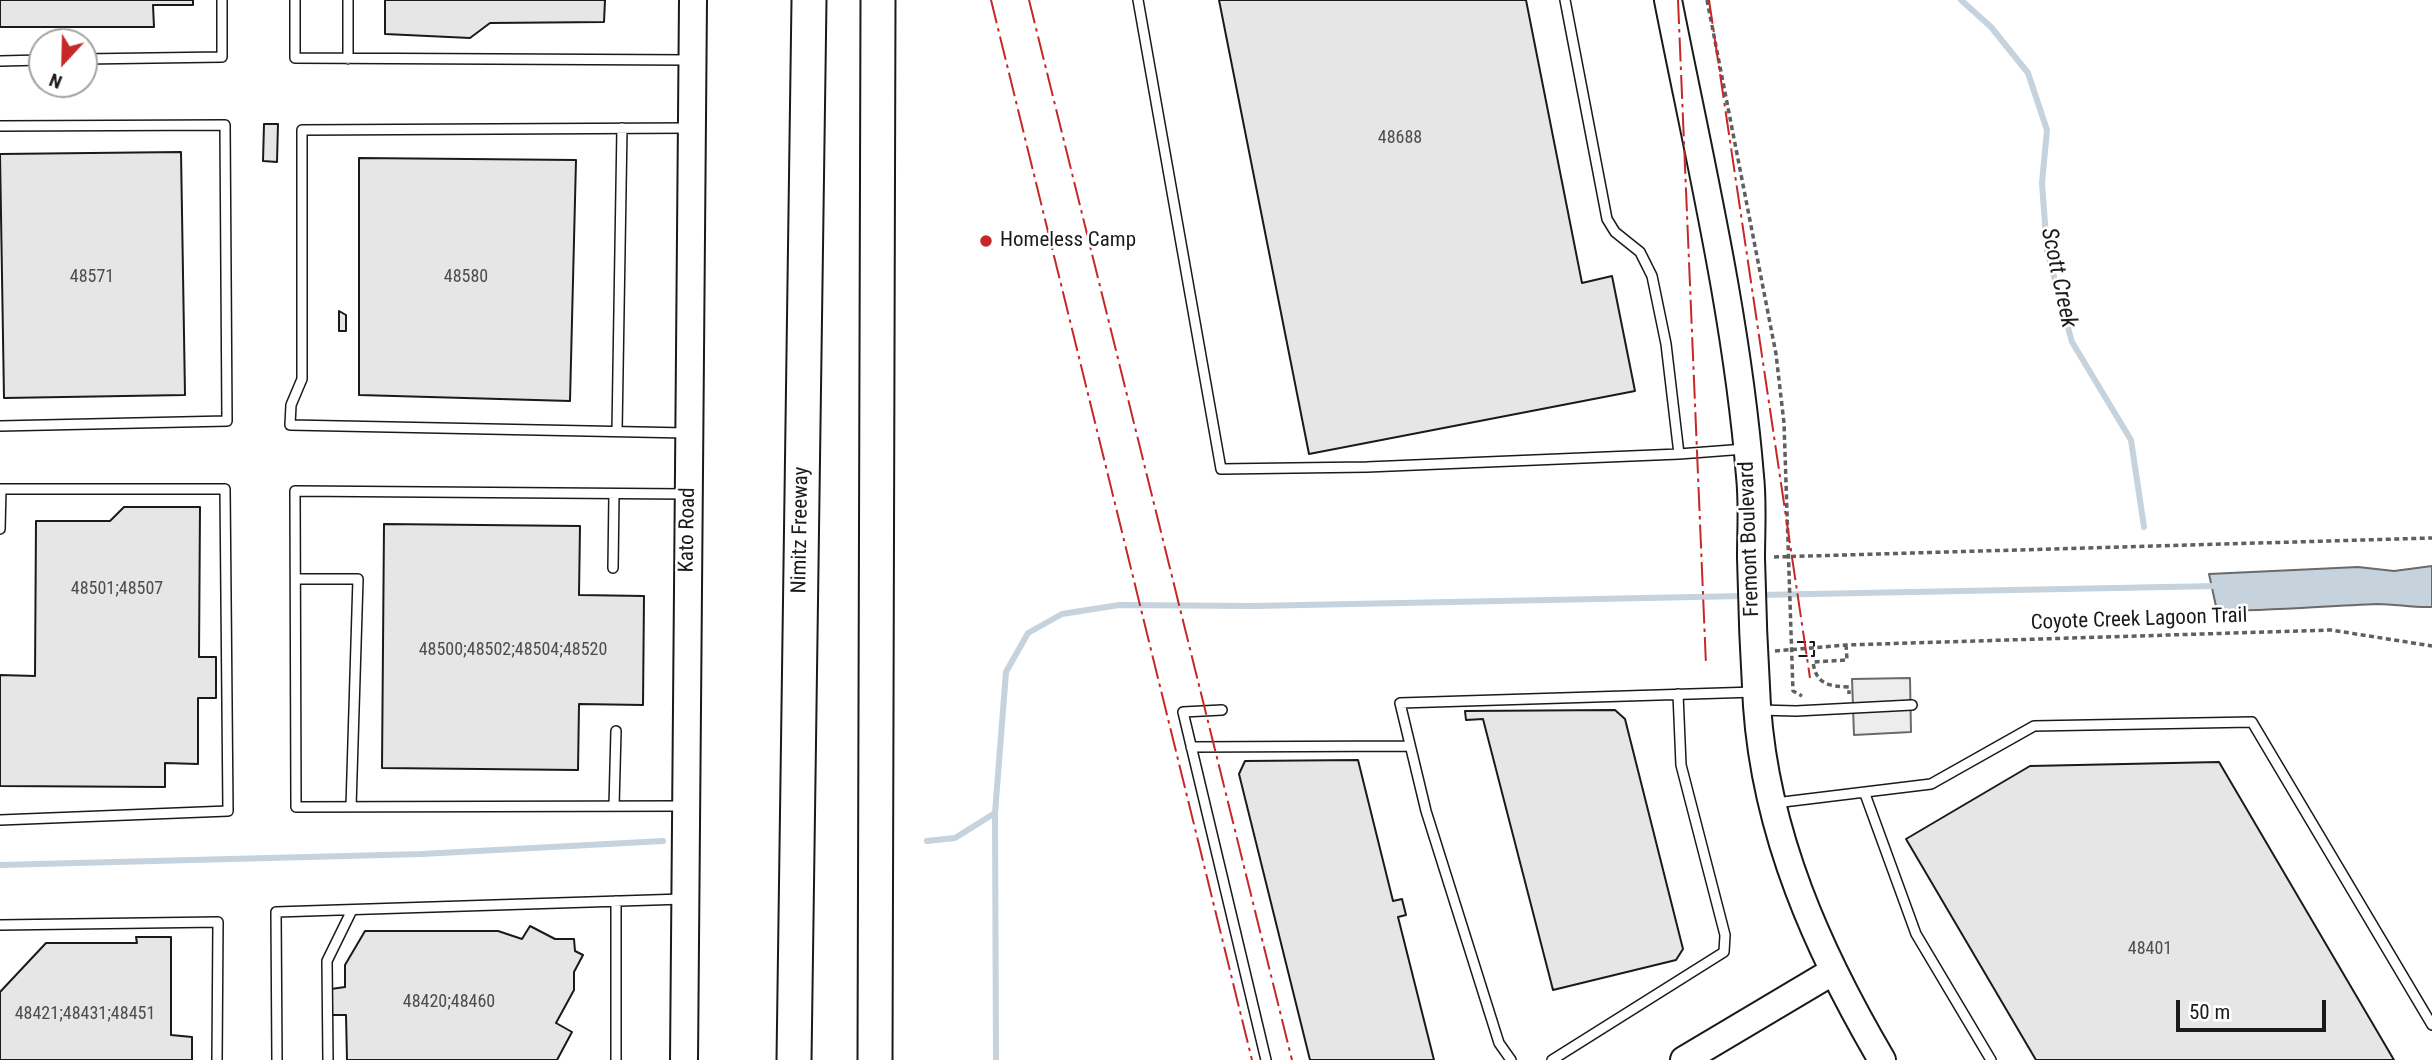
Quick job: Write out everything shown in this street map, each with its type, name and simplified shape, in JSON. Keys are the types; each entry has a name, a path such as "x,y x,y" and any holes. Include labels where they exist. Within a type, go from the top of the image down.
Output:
{"highway":[{"name":"Nimitz Freeway","path":"794,1060 809,0"},
{"path":"875,1060 878,0"}],"street":[{"name":"Kato Road","path":"684,1060 693,0"},
{"name":"Fremont Boulevard","path":"1668,0 1725,286 1751,477 1756,680 1772,803 1806,914 1832,972 1882,1060"},
{"path":"1684,1060 1832,972"}],"lane":[{"path":"98,59 222,57 222,0"},
{"path":"295,0 295,58 692,60"},
{"path":"348,0 348,58"},
{"path":"1138,0 1221,469 1367,467 1747,449"},
{"path":"1566,0 1607,219 1615,232 1640,252 1652,276 1666,344 1679,454"},
{"path":"0,61 28,60"},
{"path":"0,126 225,125 227,421 0,426"},
{"path":"617,431 622,128"},
{"path":"689,433 290,425 291,405 302,379 302,130 692,128"},
{"path":"0,529 1,489 225,489 228,811 0,820"},
{"path":"685,806 296,807 295,491 688,494"},
{"path":"613,568 614,494"},
{"path":"296,579 358,579 351,807"},
{"path":"1511,1060 1499,1043 1426,811 1399,704 1678,695 1756,680 1796,711 1912,705"},
{"path":"1552,1060 1724,952 1725,935 1681,765 1678,695"},
{"path":"1222,710 1183,712 1266,1060"},
{"path":"1772,803 1931,785 2034,726 2252,722 2432,1025"},
{"path":"614,806 616,731"},
{"path":"1191,747 1410,746"},
{"path":"1865,794 1916,934 1991,1060"},
{"path":"277,1060 276,912 685,899"},
{"path":"616,901 616,1060"},
{"path":"328,1060 327,961 352,910"},
{"path":"0,925 218,922 217,1060"}],"path":[{"path":"1707,0 1776,355 1784,423 1793,691 1801,696 1813,696"},
{"path":"1751,557 2432,538"},
{"name":"Coyote Creek Lagoon Trail","path":"1756,680 1791,650 1846,645 2331,630 2432,646"},
{"path":"1838,696 1850,696 1849,687 1829,686 1821,682 1815,673 1813,662 1847,660 1846,645"}],"shaded area":[{"path":"2432,566 2432,607 2378,604 2217,611 2209,574 2358,567 2394,571"},
{"path":"1910,678 1911,732 1854,735 1852,679"}],"building":[{"path":"0,0 193,0 193,5 153,5 154,27 0,27"},
{"path":"385,0 605,0 604,22 490,23 470,38 385,34"},
{"path":"1219,0 1526,0 1582,283 1612,276 1635,391 1309,454"},
{"path":"264,124 278,124 277,162 263,161"},
{"path":"181,152 185,395 4,398 0,154"},
{"path":"359,158 576,160 570,401 359,395"},
{"path":"339,311 346,315 346,331 339,331"},
{"path":"124,507 200,507 199,657 216,657 216,698 198,698 198,764 165,763 165,787 0,786 0,675 35,676 36,521 110,521"},
{"path":"384,524 580,526 579,595 644,596 643,705 579,704 578,770 382,768"},
{"path":"1615,710 1625,719 1683,949 1676,960 1553,990 1483,719 1466,720 1465,711"},
{"path":"1358,760 1393,901 1402,899 1406,915 1398,917 1434,1060 1310,1060 1239,774 1245,761"},
{"path":"2219,762 2394,1060 2036,1060 1906,839 2030,766"},
{"path":"530,926 555,939 574,939 575,951 583,955 574,972 574,990 556,1023 572,1032 557,1060 347,1060 346,1015 332,1015 331,989 345,987 345,965 365,931 498,931 522,939"},
{"path":"136,937 171,937 171,1035 192,1037 192,1060 0,1060 0,992 46,943 137,943"}],"waterway":[{"name":"Scott Creek","path":"1961,0 1991,27 2028,73 2047,130 2042,183 2047,251 2072,342 2131,440 2144,527"},
{"path":"1759,595 2217,586"},
{"path":"996,1060 995,813 1006,672 1028,633 1062,614 1119,605 1254,606 1744,596"},
{"path":"927,841 955,838 995,813"},
{"path":"0,865 422,854 663,841"}],"fence":[{"path":"1797,642 1814,642 1814,656 1798,656"}],"power":[{"path":"991,0 1252,1060"},
{"path":"1029,0 1292,1060"},
{"path":"1678,0 1706,665"},
{"path":"1709,0 1810,678"}],"place":[{"name":"Homeless Camp","path":"986,241"}]}
